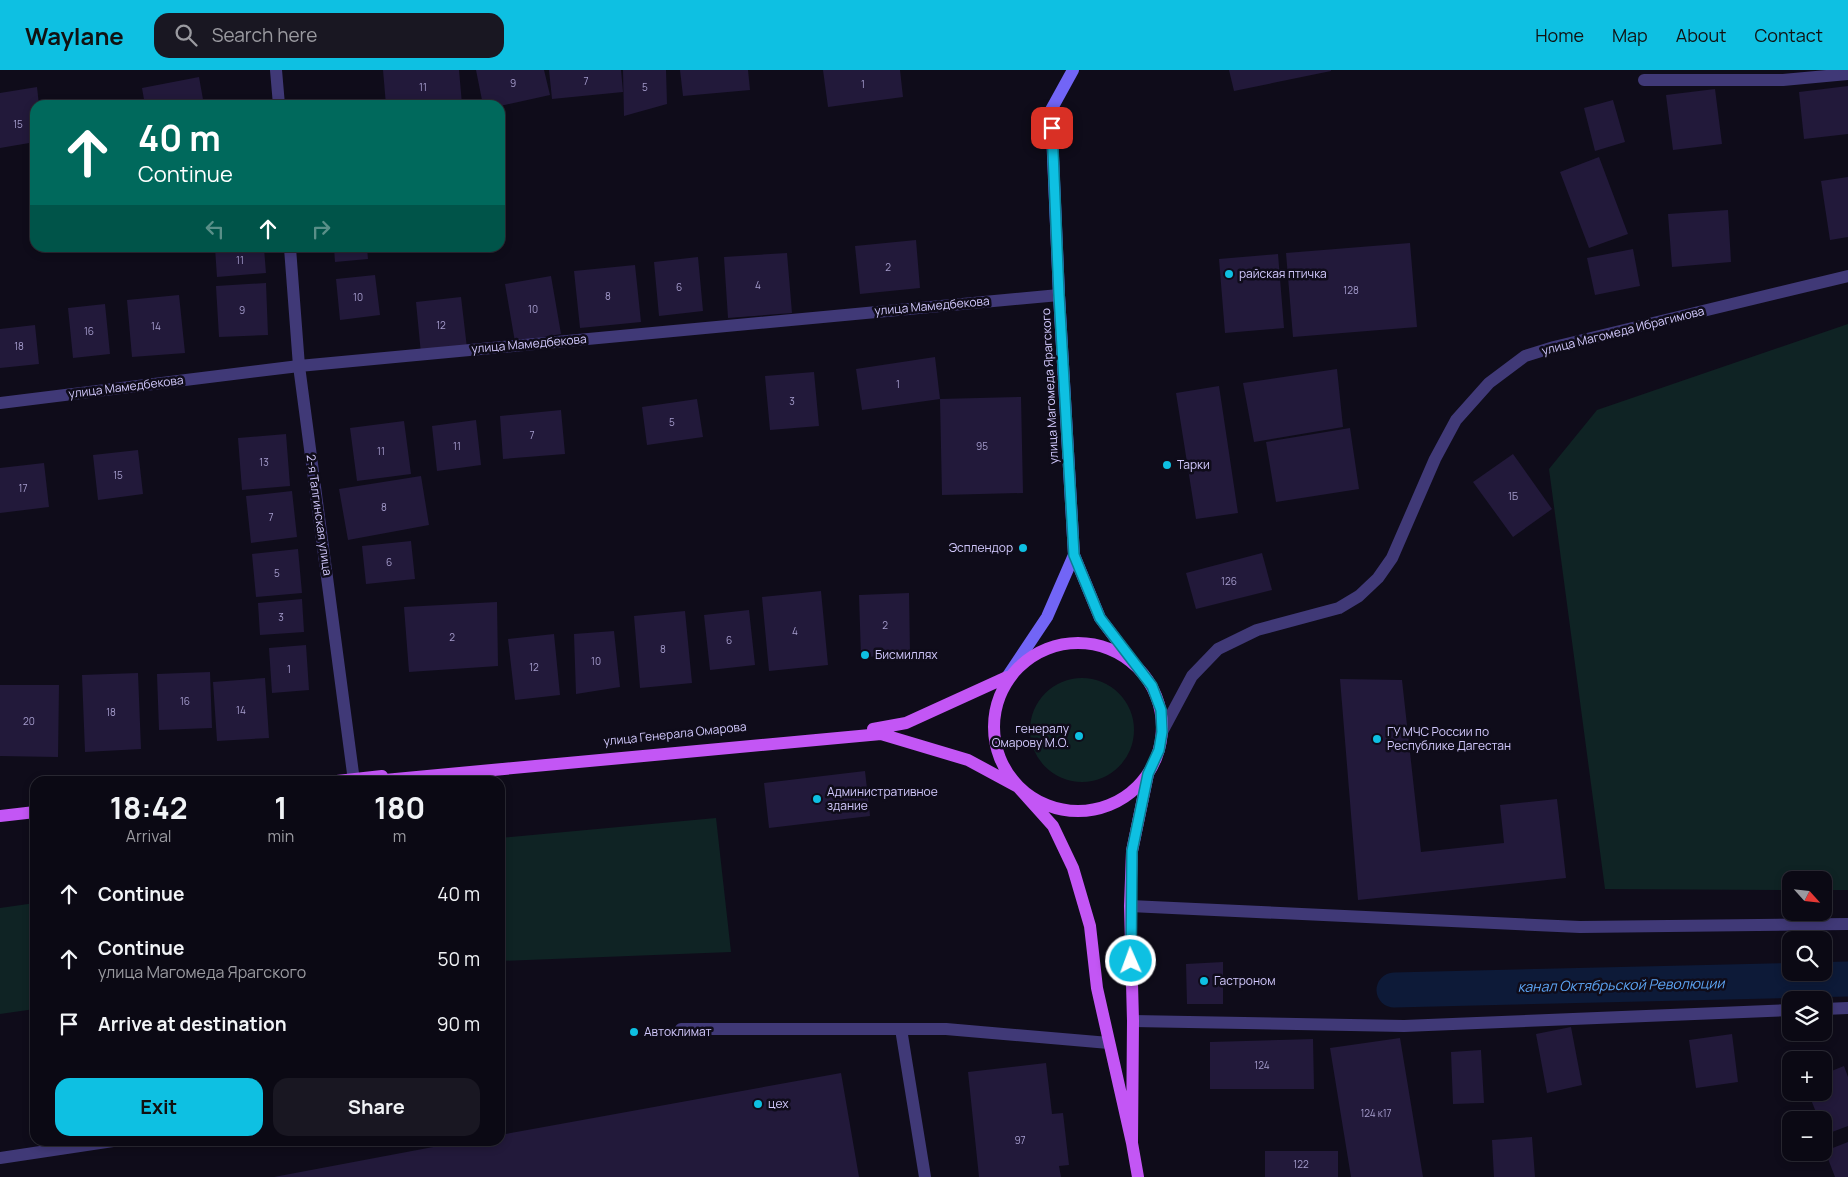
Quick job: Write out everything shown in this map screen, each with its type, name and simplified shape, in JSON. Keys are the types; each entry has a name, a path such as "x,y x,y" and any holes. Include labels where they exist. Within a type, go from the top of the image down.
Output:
{"main road":[{"path":"1132,1143 1133,1021 1130,906 1132,851 1148,774 1159,750 1162,732 1161,710 1152,686 1136,666 1106,648 1073,643 1045,650 1028,659 1007,677 997,703 994,736 1000,759 1018,787 1052,826 1073,868 1090,926 1096,988 1132,1143 1138,1177"},
{"name":"улица Генерала Омарова","path":"395,776 882,728 906,723 1007,677"},
{"name":"улица Генерала Омарова","path":"428,776 881,734 968,760 1018,787"},
{"path":"1018,787 1031,798 1060,810 1091,811 1118,802 1148,774"},
{"path":"0,816 30,813"},
{"path":"0,821 30,818"}],"street":[{"path":"276,70 279,100"},
{"name":"улица Магомеда Ярагского","path":"1073,70 1051,110 1059,295 1074,555"},
{"path":"1644,80 1782,80 1848,74"},
{"name":"2-я Талгинская улица","path":"290,252 299,366 353,776"},
{"name":"улица Магомеда Ибрагимова","path":"1162,732 1192,676 1218,649 1257,630 1339,608 1359,596 1378,578 1392,558 1435,458 1456,420 1489,383 1525,356 1563,345 1848,276"},
{"name":"улица Мамедбекова","path":"0,403 299,366 1059,295"},
{"path":"1074,555 1100,618 1136,666"},
{"path":"1007,677 1047,617 1074,555"},
{"path":"1130,906 1580,927 1848,924"},
{"path":"1832,1009 1848,1008"},
{"path":"1133,1021 1404,1026 1782,1010"},
{"path":"682,1029 901,1028 1109,1042"},
{"path":"901,1028 924,1177"},
{"path":"0,1158 80,1146"}],"green space":[{"path":"1848,324 1848,890 1832,890 1832,871 1782,871 1782,890 1605,889 1549,469 1597,410"},
{"path":"1082,678 1102,682 1119,693 1130,710 1134,730 1130,750 1119,767 1102,778 1082,782 1062,778 1045,767 1034,750 1030,730 1034,710 1045,693 1062,682"},
{"path":"716,818 731,952 505,961 505,838"},
{"path":"30,904 30,1010 0,1014 0,908"}],"building":[{"path":"383,70 459,70 462,100 386,100"},
{"path":"476,70 544,70 550,95 505,105 505,100 482,100"},
{"path":"549,70 621,70 623,92 552,99"},
{"path":"623,70 666,70 667,104 624,116"},
{"path":"680,70 748,70 750,90 683,96"},
{"path":"823,70 900,70 903,97 828,107"},
{"path":"1229,70 1331,70 1331,71 1234,91"},
{"path":"199,77 203,100 144,100 142,88"},
{"path":"1848,86 1848,134 1804,139 1799,92"},
{"path":"37,87 38,100 30,100 30,143 0,148 0,93"},
{"path":"1715,89 1722,144 1673,150 1666,95"},
{"path":"1613,100 1625,142 1595,151 1584,108"},
{"path":"1599,157 1628,234 1589,248 1560,172"},
{"path":"1848,177 1848,237 1830,240 1821,181"},
{"path":"1728,210 1731,262 1672,267 1668,214"},
{"path":"916,240 920,288 860,294 855,246"},
{"path":"1410,243 1417,327 1293,337 1286,253"},
{"path":"1633,249 1640,286 1595,295 1587,258"},
{"path":"215,252 264,252 266,273 217,277"},
{"path":"334,252 367,252 368,259 335,262"},
{"path":"787,253 792,313 728,318 724,257"},
{"path":"1278,254 1284,328 1225,333 1219,259"},
{"path":"698,257 703,311 659,316 654,262"},
{"path":"635,265 641,322 580,328 574,271"},
{"path":"375,275 380,315 340,320 336,279"},
{"path":"551,276 561,334 515,342 505,284"},
{"path":"266,283 268,335 219,337 216,286"},
{"path":"179,295 185,353 132,357 127,300"},
{"path":"461,297 467,348 421,354 416,302"},
{"path":"105,304 110,354 73,358 68,308"},
{"path":"35,325 39,364 0,368 0,329"},
{"path":"935,357 940,399 862,410 856,369"},
{"path":"1337,369 1343,427 1254,442 1243,383"},
{"path":"814,372 819,426 770,430 765,376"},
{"path":"1219,386 1238,513 1196,519 1176,393"},
{"path":"1021,397 1023,493 942,495 940,399"},
{"path":"697,399 703,437 647,445 642,407"},
{"path":"561,410 565,454 503,459 500,416"},
{"path":"476,420 481,465 437,471 432,426"},
{"path":"404,421 411,474 357,481 350,428"},
{"path":"1350,428 1359,489 1276,502 1266,442"},
{"path":"286,434 290,486 242,490 238,438"},
{"path":"138,450 143,494 98,500 93,455"},
{"path":"1513,454 1552,509 1513,537 1473,482"},
{"path":"44,463 49,507 0,513 0,468"},
{"path":"421,476 429,525 348,540 339,489"},
{"path":"292,491 297,537 251,543 246,496"},
{"path":"411,541 415,579 366,584 362,546"},
{"path":"298,549 302,593 256,597 252,554"},
{"path":"1262,553 1272,590 1196,609 1186,573"},
{"path":"821,591 828,665 769,671 762,597"},
{"path":"909,593 910,655 861,657 859,595"},
{"path":"302,599 304,632 260,635 258,603"},
{"path":"497,602 498,666 409,672 404,607"},
{"path":"749,610 755,665 710,670 704,615"},
{"path":"685,611 692,683 640,688 634,616"},
{"path":"614,631 620,687 576,694 574,634"},
{"path":"554,634 560,695 515,700 508,639"},
{"path":"306,645 309,690 272,693 269,648"},
{"path":"210,672 212,728 159,730 157,674"},
{"path":"138,673 141,749 85,752 82,675"},
{"path":"265,678 269,738 217,741 213,682"},
{"name":"ГУ МЧС России по Республике Дагестан","path":"1340,679 1402,680 1421,852 1504,843 1500,805 1557,799 1566,878 1358,900"},
{"path":"0,685 59,685 58,757 0,756"},
{"name":"Административное здание","path":"865,771 870,816 769,828 764,783"},
{"path":"1223,962 1223,1004 1187,1004 1186,964"},
{"path":"1571,1027 1582,1085 1547,1093 1536,1034"},
{"path":"1732,1034 1738,1082 1696,1088 1689,1040"},
{"path":"1400,1038 1423,1177 1351,1177 1330,1048"},
{"path":"1313,1039 1314,1089 1210,1089 1210,1042"},
{"path":"1481,1050 1484,1103 1453,1104 1451,1052"},
{"path":"1046,1063 1052,1114 1063,1113 1069,1165 1059,1166 1061,1177 979,1177 968,1072"},
{"path":"1844,1066 1848,1077 1848,1126 1832,1132 1832,1111 1815,1111 1812,1101 1832,1101 1832,1071"},
{"name":"цех","path":"841,1073 859,1177 274,1177 438,1146 505,1146 505,1134"},
{"path":"1532,1137 1535,1177 1494,1177 1492,1140"},
{"path":"1848,1142 1848,1177 1835,1177 1829,1161 1832,1161 1832,1148"},
{"path":"1265,1151 1338,1151 1338,1177 1265,1177"}],"waterway":[{"name":"канал Октябрьской Революции","path":"1394,990 1848,979"}],"place":[{"name":"райская птичка","path":"1229,274"},
{"name":"Тарки","path":"1167,465"},
{"name":"Эсплендор","path":"1023,548"},
{"name":"Бисмиллях","path":"865,655"},
{"name":"генералу Омарову М.О.","path":"1079,736"},
{"name":"ГУ МЧС России по Республике Дагестан","path":"1377,739"},
{"name":"Административное здание","path":"817,799"},
{"name":"Гастроном","path":"1204,981"},
{"name":"Автоклимат","path":"634,1032"},
{"name":"цех","path":"758,1104"}],"route":[{"path":"1052,128 1059,295 1074,555 1100,618 1152,686 1161,710 1162,732 1159,750 1148,774 1132,851 1131,961"}]}
